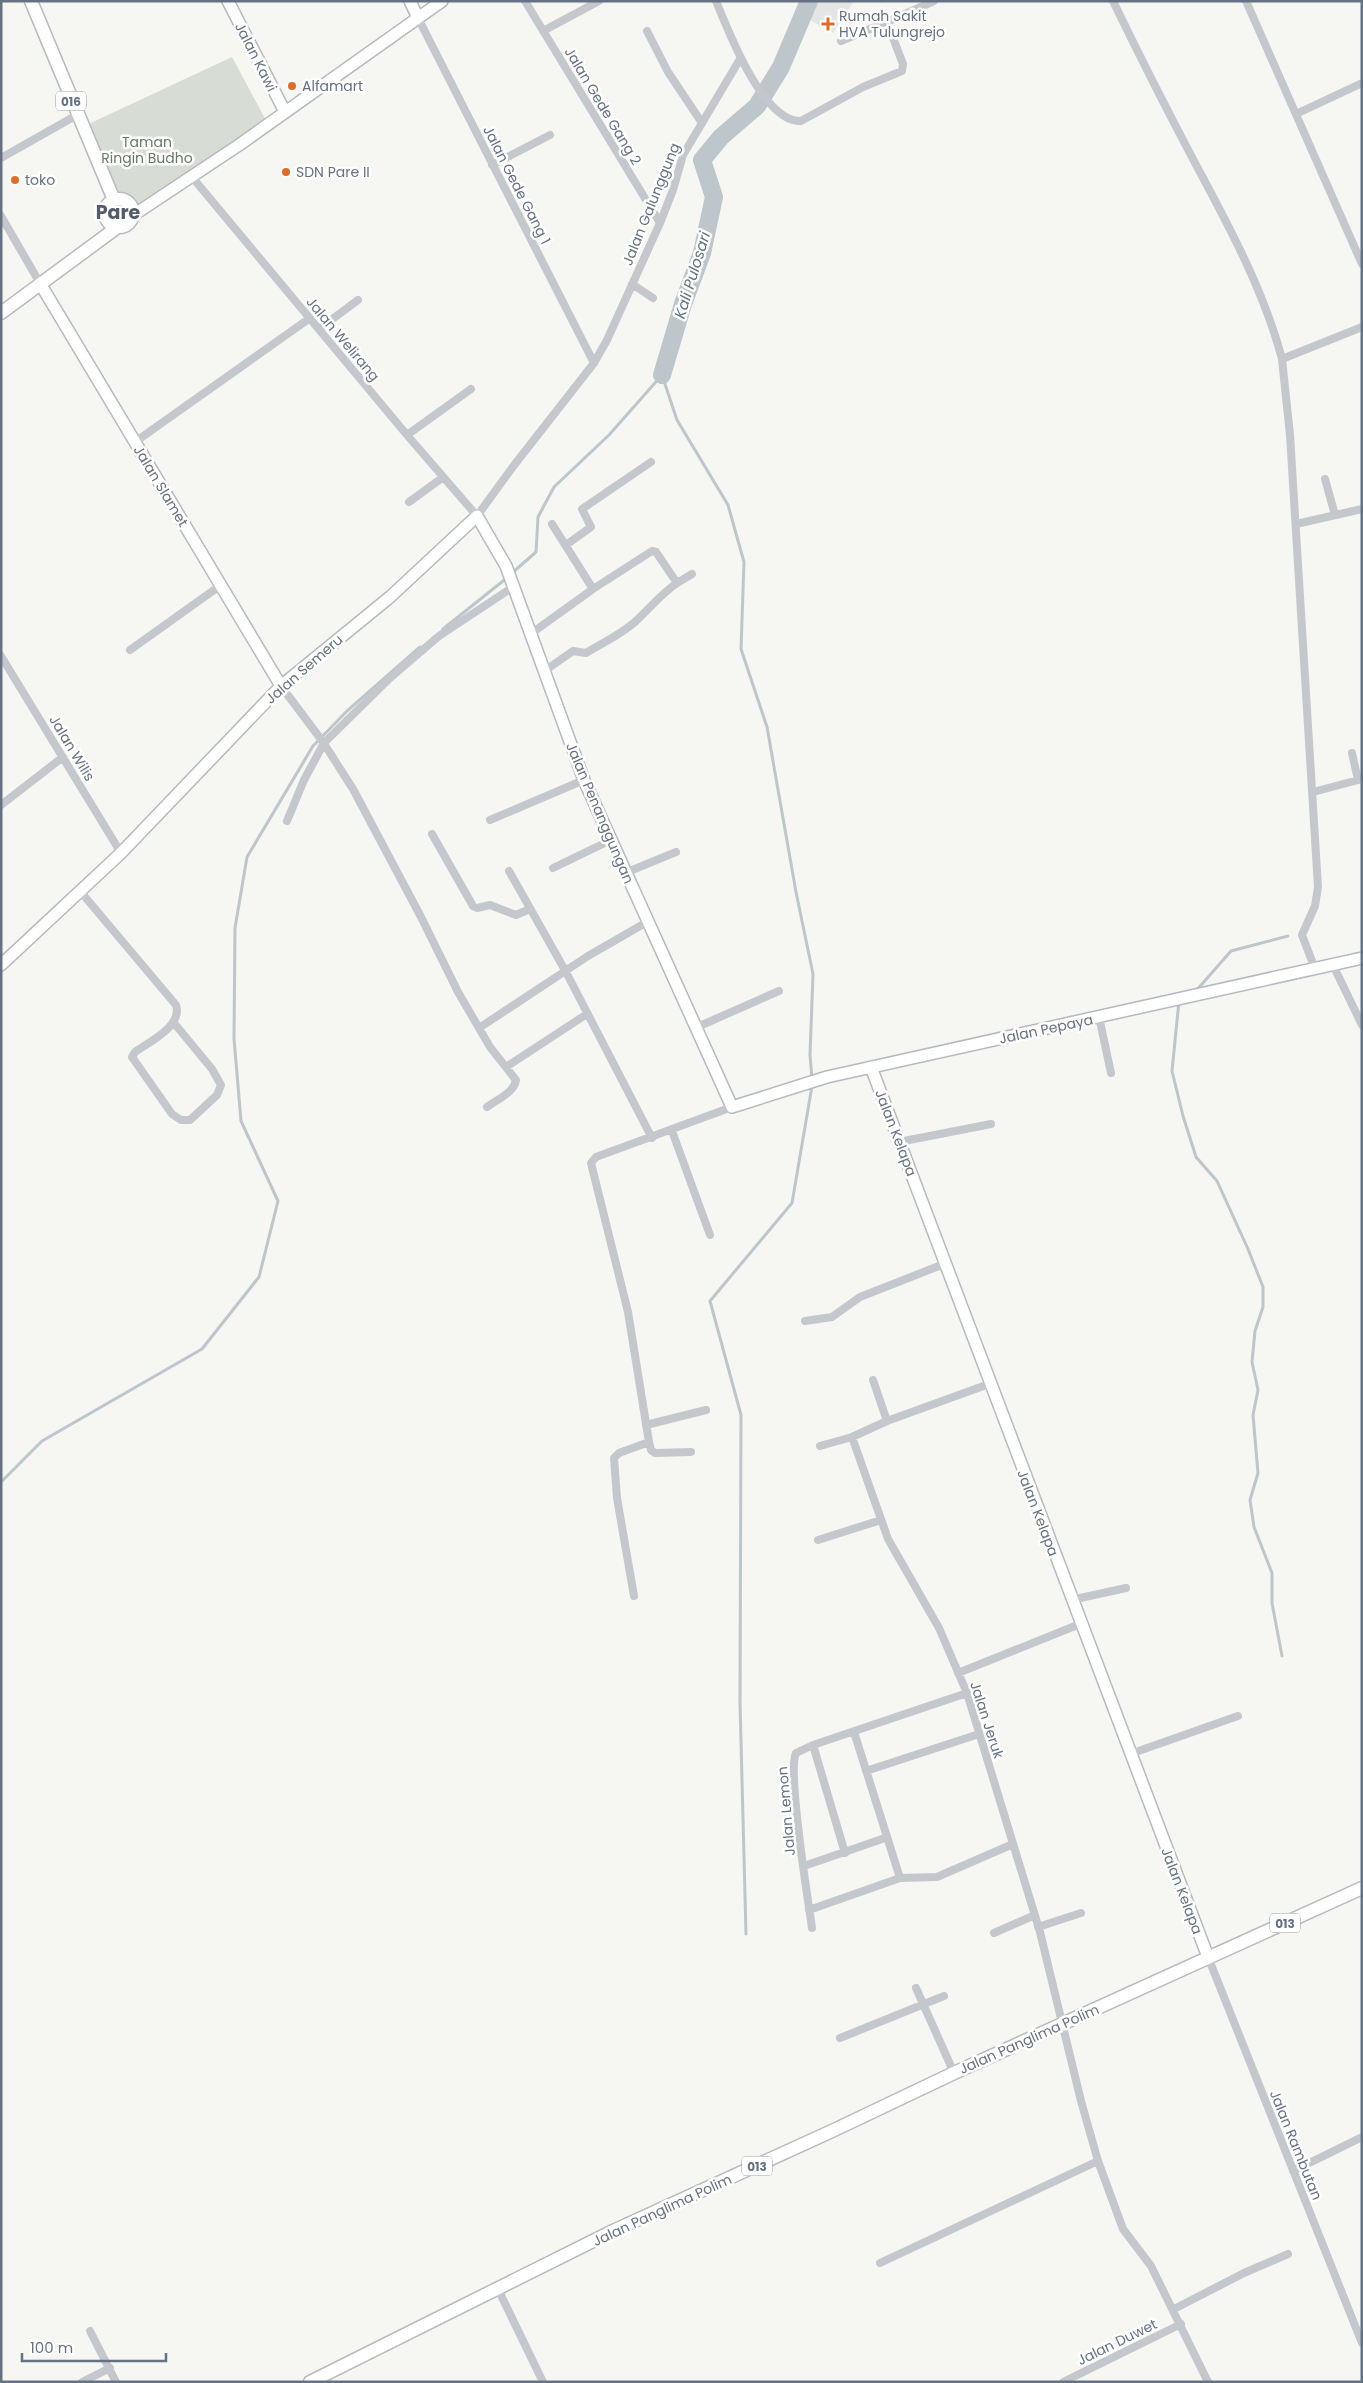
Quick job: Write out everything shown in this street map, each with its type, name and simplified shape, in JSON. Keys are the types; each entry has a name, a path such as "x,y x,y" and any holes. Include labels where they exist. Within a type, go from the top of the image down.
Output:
{"main road":[{"name":"016","path":"31,1 114,200"},
{"path":"1,313 42,285 119,226 127,224 132,216 129,203 121,199 114,200 106,207 106,217 111,224 119,226"},
{"name":"013","path":"1208,1957 1362,1888"},
{"name":"Jalan Panglima Polim","path":"310,2382 497,2287 954,2073 1208,1957"}],"street":[{"name":"Jalan Kawi","path":"228,1 285,112"},
{"path":"410,1 418,18"},
{"path":"132,216 192,177 442,1"},
{"name":"Jalan Gede Gang 2","path":"525,1 660,223"},
{"path":"543,31 599,1"},
{"path":"716,1 740,59 758,88 774,106 791,120 801,121 863,87 904,69 887,22"},
{"path":"841,40 934,1"},
{"path":"1113,1 1155,86 1238,242 1273,327 1282,359 1290,435 1318,892 1313,912 1302,935 1315,969"},
{"path":"1246,1 1362,264"},
{"name":"Jalan Gede Gang 1","path":"418,18 594,363"},
{"path":"647,31 668,72 702,123"},
{"name":"Jalan Galunggung","path":"594,363 660,223 673,190 683,156 740,59"},
{"path":"1296,114 1362,82"},
{"path":"1,158 77,115"},
{"path":"492,164 550,135"},
{"name":"Jalan Welirang","path":"192,177 442,478 477,516"},
{"path":"1,216 42,285"},
{"path":"632,284 653,298"},
{"name":"Jalan Slamet","path":"42,285 281,686"},
{"path":"319,329 358,300"},
{"path":"135,442 310,318"},
{"path":"1282,359 1362,327"},
{"name":"Jalan Semeru","path":"1,965 122,853 281,686 390,597 477,516 594,363"},
{"path":"407,435 471,390"},
{"path":"566,545 590,527 582,510 651,462"},
{"path":"410,502 442,478"},
{"path":"1325,479 1335,515"},
{"path":"1296,524 1362,509"},
{"name":"Jalan Penanggungan","path":"477,516 506,566 529,635 584,780 732,1107"},
{"path":"552,524 593,589"},
{"path":"529,635 593,589 652,551 656,552 677,583"},
{"path":"543,672 573,651 586,653 619,633 636,621 666,591 692,574"},
{"path":"130,650 221,585"},
{"path":"286,821 304,780 324,743 390,678 439,636 512,585"},
{"name":"Jalan Wilis","path":"1,656 122,853"},
{"path":"281,686 324,743 367,815 479,1028 516,1080 516,1086 487,1107"},
{"path":"1313,792 1360,780 1352,752"},
{"path":"1,805 63,757"},
{"path":"490,820 584,780"},
{"path":"432,834 473,906 477,908 490,905 516,915 530,909"},
{"path":"554,868 610,840"},
{"path":"625,873 676,852"},
{"path":"509,871 566,972 652,1138"},
{"path":"80,891 176,1005 178,1014 174,1023 134,1052 132,1057 172,1114 181,1120 190,1120 217,1095 221,1085 212,1069 174,1023"},
{"path":"479,1028 647,922"},
{"name":"Jalan Pepaya","path":"732,1107 826,1077 1362,958"},
{"path":"1334,965 1362,1025"},
{"path":"695,1028 779,991"},
{"path":"506,1067 587,1014"},
{"path":"1099,1017 1111,1073"},
{"name":"Jalan Kelapa","path":"871,1067 989,1384 1208,1957"},
{"path":"690,1452 655,1453 651,1450 628,1312 590,1166 596,1157 672,1131 732,1107"},
{"path":"899,1142 991,1124"},
{"path":"672,1131 710,1235"},
{"path":"805,1321 832,1317 860,1297 944,1264"},
{"path":"873,1380 887,1422"},
{"path":"820,1446 852,1437 989,1384"},
{"path":"646,1425 706,1410"},
{"name":"Jalan Jeruk","path":"852,1437 881,1520 900,1561 939,1628 967,1693 1035,1915 1064,2023 1081,2102 1098,2161 1123,2229 1151,2266 1174,2309 1208,2382"},
{"path":"634,1596 617,1498 614,1458 619,1453 649,1442"},
{"path":"818,1540 881,1520"},
{"path":"1072,1600 1126,1588"},
{"path":"958,1673 1080,1624"},
{"name":"Jalan Lemon","path":"812,1928 797,1817 794,1758 799,1750 967,1693"},
{"path":"1130,1754 1238,1716"},
{"path":"854,1732 900,1878"},
{"path":"866,1771 980,1734"},
{"path":"813,1745 844,1853"},
{"path":"804,1866 886,1838"},
{"path":"809,1910 900,1878 937,1877 1013,1844"},
{"path":"1038,1927 1081,1913"},
{"path":"994,1933 1035,1915"},
{"name":"Jalan Rambutan","path":"1208,1957 1362,2343"},
{"path":"916,1988 954,2073"},
{"path":"840,2038 944,1996"},
{"path":"1290,2164 1362,2138"},
{"path":"880,2263 1098,2161"},
{"path":"1174,2309 1244,2273 1288,2254"},
{"path":"497,2287 543,2382"},
{"name":"Jalan Duwet","path":"1063,2382 1181,2324"},
{"path":"90,2330 116,2382"},
{"path":"82,2382 110,2368"}],"shaded area":[{"name":"Rumah Sakit HVA Tulungrejo","path":"804,1 854,1 833,33 799,14"}],"green space":[{"name":"Taman Ringin Budho","path":"232,57 268,124 133,211 129,203 117,199 82,127"}],"waterway":[{"name":"Kali Pulosari","path":"662,375 683,304 702,253 714,197 702,160 721,137 757,106 781,67 809,1"},
{"path":"662,375 677,420 728,505 744,562 741,649 767,727 796,892 813,974 810,1055 812,1079"},
{"path":"512,573 536,552 538,517 554,487 609,435 662,375"},
{"path":"443,629 508,577"},
{"path":"1,1482 42,1441 202,1349 259,1277 278,1201 241,1121 234,1039 235,928 247,857 313,746 347,711 420,647"},
{"path":"1195,992 1231,951 1288,936"},
{"path":"1179,1001 1172,1071 1183,1116 1196,1157 1217,1181 1263,1287 1263,1307 1255,1331 1252,1362 1258,1390 1253,1415 1258,1473 1250,1500 1254,1527 1272,1573 1272,1603 1282,1656"},
{"path":"746,1934 740,1703 741,1415 710,1301 792,1203 812,1086"}],"place":[{"name":"Rumah Sakit HVA Tulungrejo","path":"828,24"},
{"name":"Alfamart","path":"292,86"},
{"name":"SDN Pare II","path":"286,172"},
{"name":"toko","path":"15,180"}],"district":[{"name":"Pare","path":"118,212"}]}
